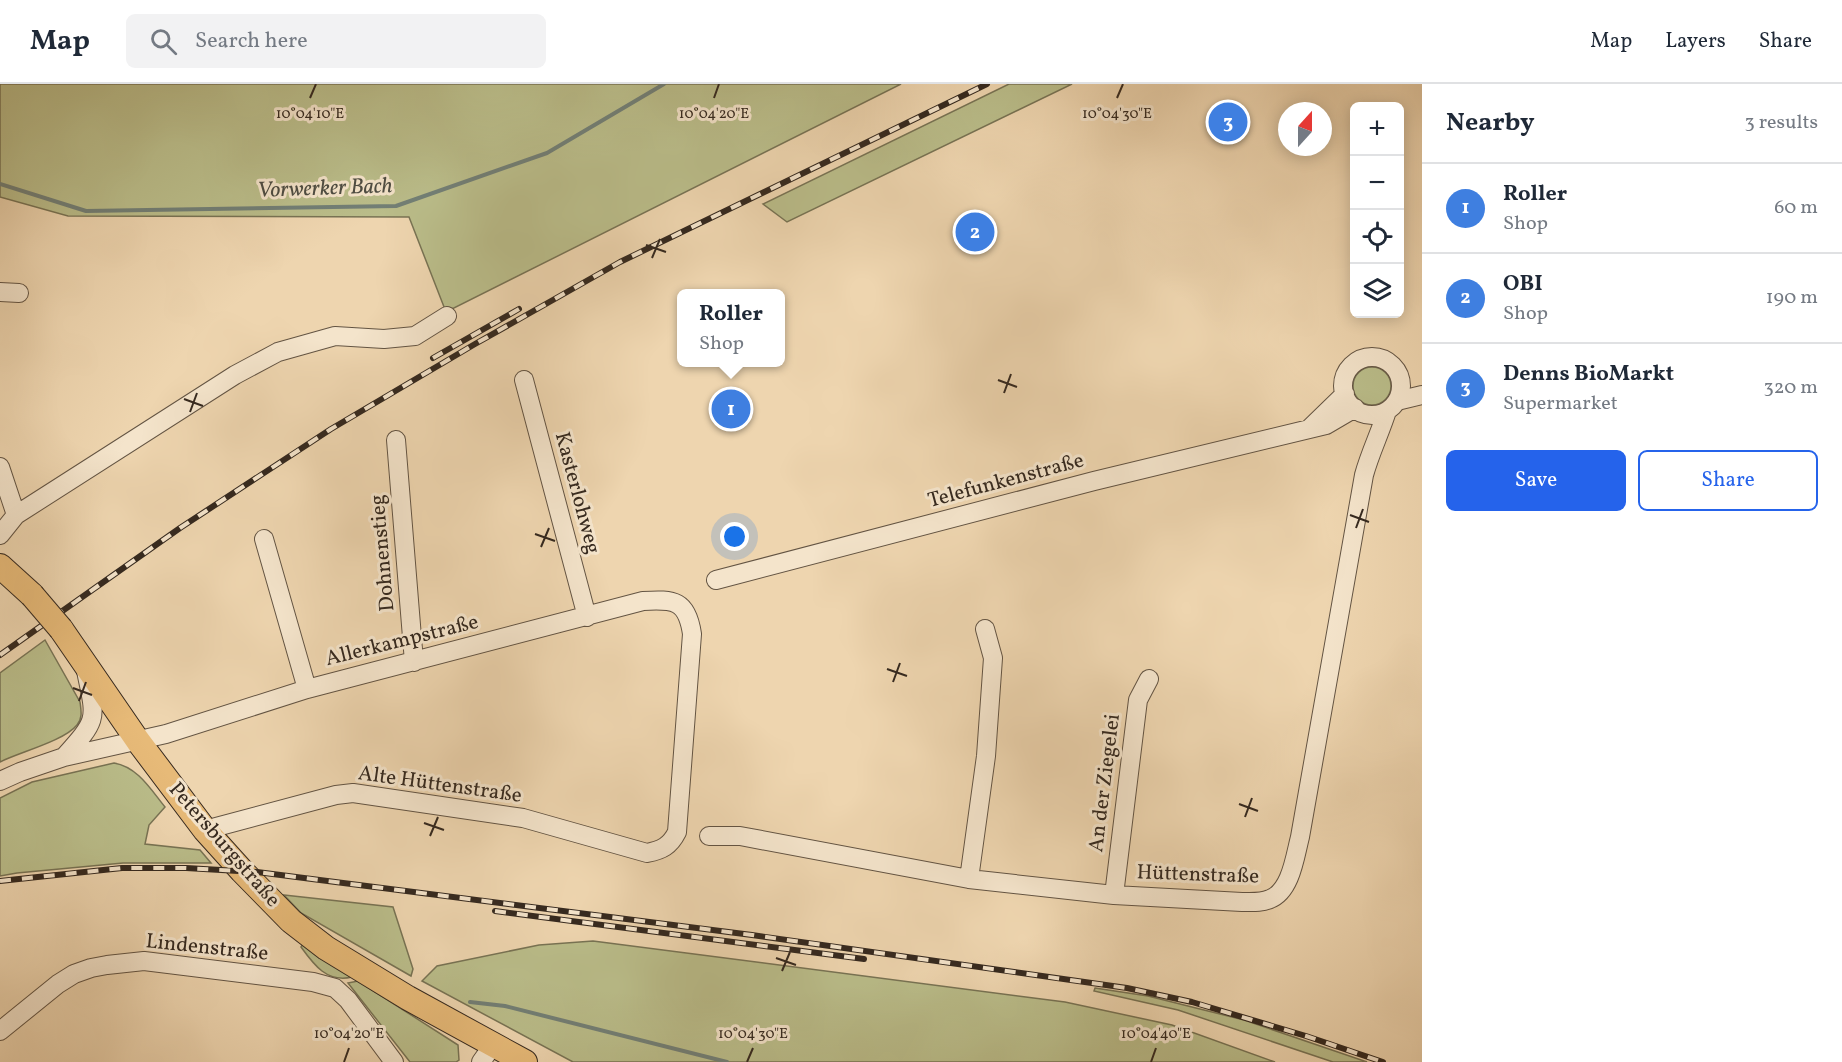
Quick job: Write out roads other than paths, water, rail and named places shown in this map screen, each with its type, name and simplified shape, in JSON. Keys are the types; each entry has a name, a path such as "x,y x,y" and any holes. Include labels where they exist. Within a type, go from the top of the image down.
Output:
{"main road":[{"name":"Petersburgstraße","path":"0,566 32,595 61,628 84,665 138,741 205,830 291,921 318,941 408,998 487,1054 525,1062"}],"street":[{"path":"0,292 19,294"},
{"path":"0,535 16,514 235,375 278,352 335,336 384,339 415,336 447,316"},
{"path":"1365,358 1381,358 1396,369 1400,376 1400,393 1368,458 1367,433 1344,382 1353,364 1365,358"},
{"path":"1400,376 1422,383"},
{"name":"Kasterlohweg","path":"524,381 586,617"},
{"path":"1354,405 1379,414 1392,406 1422,395"},
{"name":"Telefunkenstraße","path":"716,580 1094,481 1309,429 1354,405"},
{"name":"Dohnenstieg","path":"396,440 414,662"},
{"name":"Hüttenstraße","path":"709,836 740,836 969,879 1114,895 1252,902 1272,898 1282,891 1300,837 1368,458"},
{"path":"0,468 16,514"},
{"path":"264,539 307,689"},
{"name":"Allerkampstraße","path":"0,781 64,757 138,741 307,689 643,601 664,599 678,604 690,616 693,634 677,832 668,846"},
{"path":"969,879 986,756 993,658 985,629"},
{"path":"64,757 84,735 93,720 94,711 84,665"},
{"name":"An der Ziegelei","path":"1114,895 1138,700 1149,679"},
{"name":"Alte Hüttenstraße","path":"205,830 336,795 353,793 523,818 647,852 668,846"},
{"name":"Lindenstraße","path":"0,1031 24,1010 74,974 91,968 144,962 313,982 335,988 348,1000 394,1062"}],"waterway":[{"name":"Vorwerker Bach","path":"0,184 86,211 396,206 547,153 664,84"},
{"path":"470,1002 505,1006 727,1062"}],"railway":[{"path":"0,655 180,528 331,429 475,344 620,262 987,84"},
{"path":"433,358 519,309"},
{"path":"0,881 122,868 186,868 257,872 752,935 1127,988 1192,1002 1383,1062"},
{"path":"495,911 864,959"}],"place":[{"name":"Denns BioMarkt","path":"1228,122"},
{"name":"OBI","path":"975,232"},
{"name":"Roller","path":"731,409"}]}
